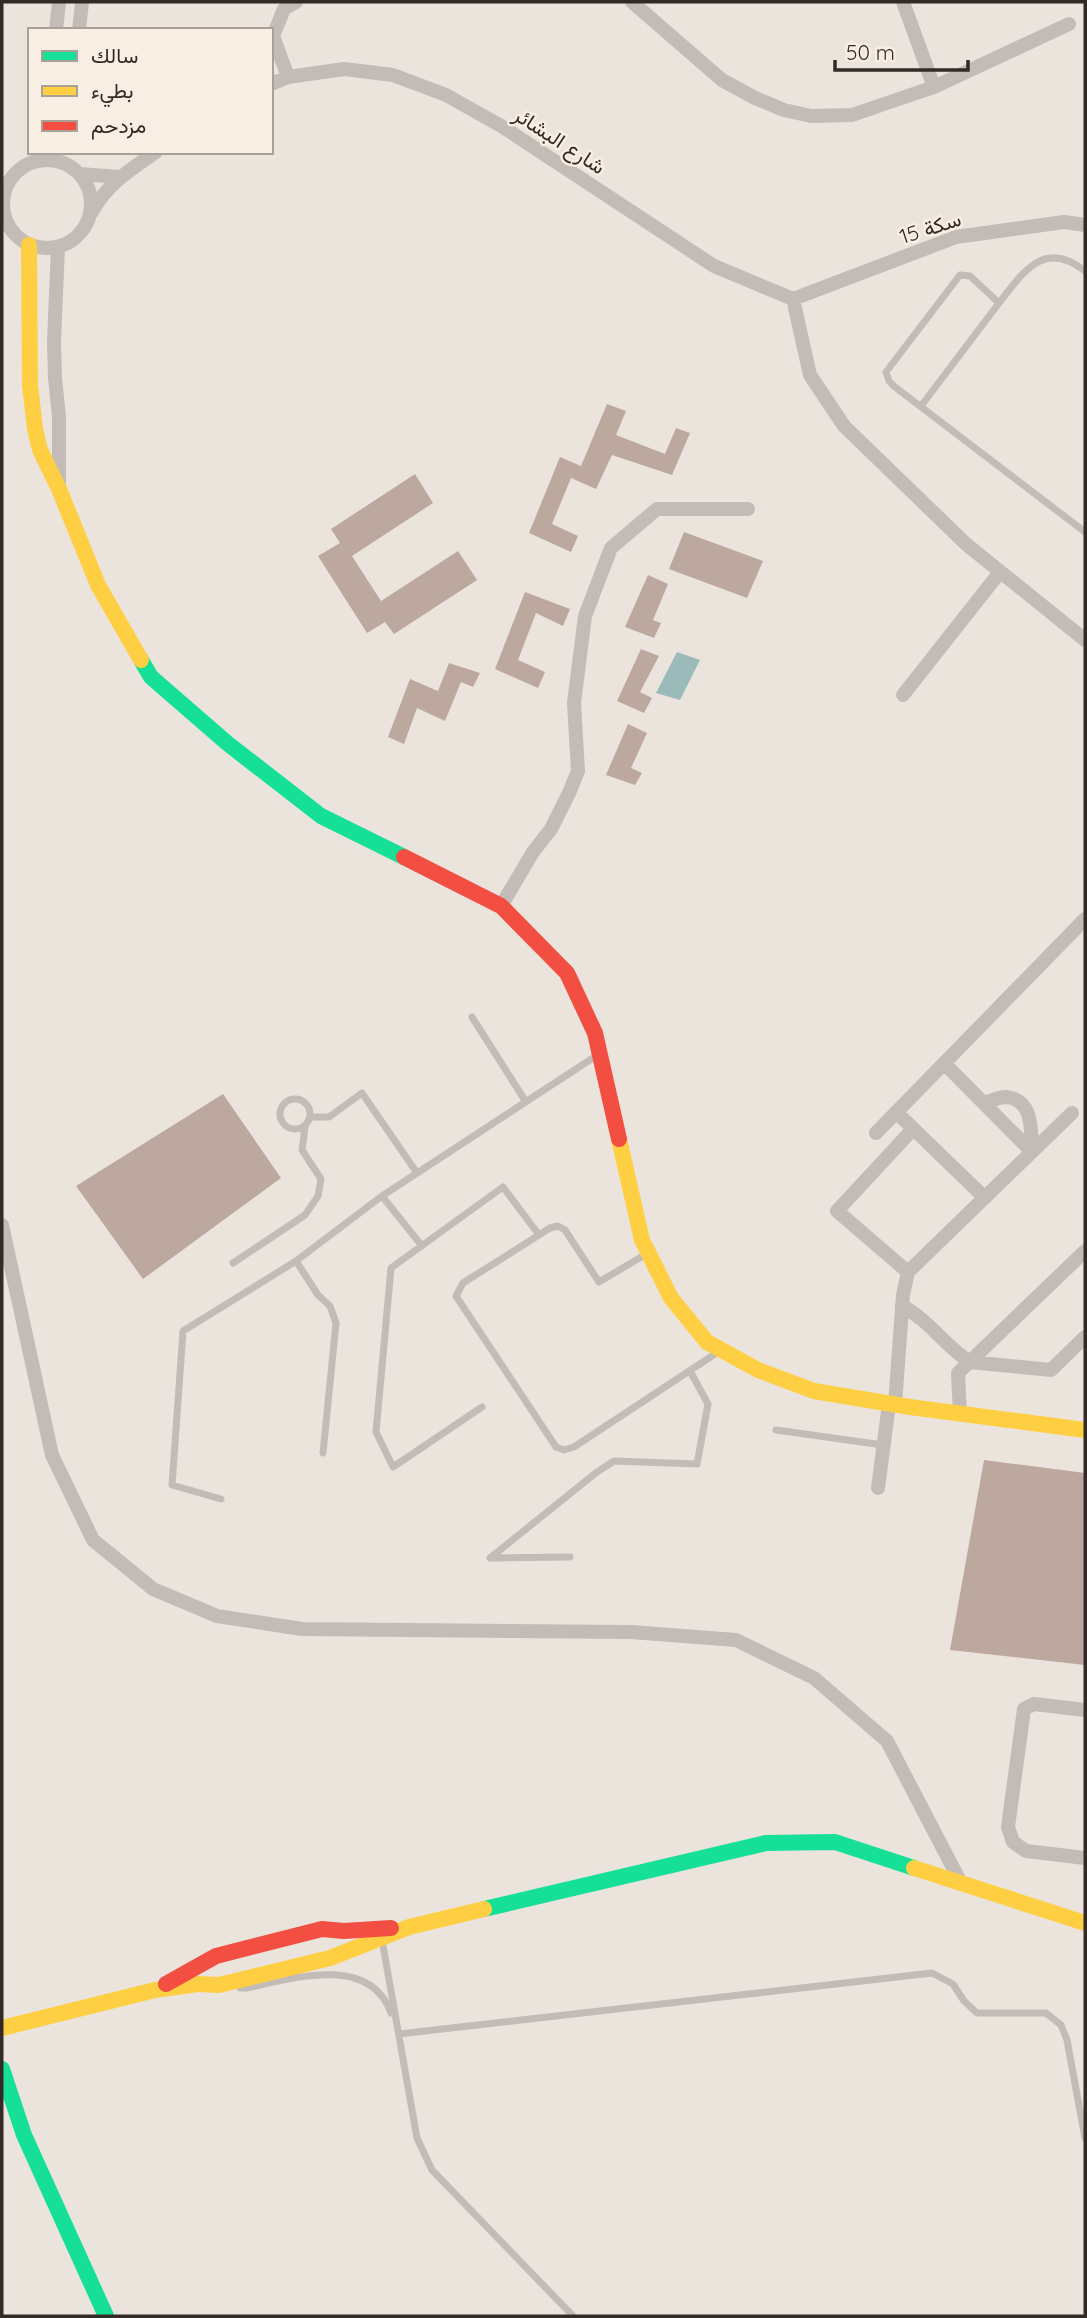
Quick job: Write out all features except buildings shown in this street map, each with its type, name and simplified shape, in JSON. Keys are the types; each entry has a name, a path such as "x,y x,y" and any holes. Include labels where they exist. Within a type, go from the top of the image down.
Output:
{"street":[{"path":"56,28 59,2"},
{"path":"79,28 82,2"},
{"path":"288,77 273,36 284,9 296,2"},
{"path":"632,2 722,80 784,110 811,116 852,115 934,87 1069,24"},
{"path":"903,2 934,87"},
{"name":"شارع البشائر","path":"273,83 288,77 344,69 393,75 446,94 503,127 714,266 793,299"},
{"path":"2,236 35,248 52,249 67,244 80,234 98,200 120,177 153,154"},
{"path":"88,220 91,204 88,187 65,158 50,160 36,157 19,169 2,197 3,213 9,229 25,243 31,405 38,440 50,476 98,585 151,677 227,743 321,816 501,906 567,973 595,1033 642,1240 670,1298 707,1342 758,1370 814,1391 1085,1430"},
{"path":"79,174 120,177"},
{"name":"سكة 15","path":"793,299 956,237 1064,222 1085,225"},
{"path":"58,247 54,342 59,416 58,489"},
{"path":"793,299 810,375 844,426 966,544 1085,640"},
{"path":"501,906 533,852 551,829 578,771 574,703 585,616 611,548 657,509 748,509"},
{"path":"903,695 1000,572"},
{"path":"876,1133 1085,919"},
{"path":"944,1063 1032,1153"},
{"path":"984,1103 1005,1097 1027,1108 1032,1153"},
{"path":"896,1112 985,1198"},
{"path":"878,1488 892,1404 908,1272 1072,1113"},
{"path":"908,1272 836,1211 913,1129"},
{"path":"2,1225 52,1455 93,1540 153,1589 217,1616 302,1629 631,1632 736,1640 814,1678 887,1741 961,1883"},
{"path":"960,1414 958,1373 1085,1251"},
{"path":"902,1306 917,1314 958,1355 970,1362 1051,1370 1085,1337"},
{"path":"1085,1710 1034,1704 1024,1709 1008,1827 1013,1842 1026,1850 1085,1858"},
{"path":"2,2028 155,1990 198,1984 219,1985 330,1958 381,1933 766,1843 835,1842 1085,1923"},
{"path":"155,1990 216,1956 322,1929 381,1933"},
{"path":"2,2069 24,2135 106,2316"}],"lane":[{"path":"921,406 1025,270 1036,261 1064,259 1085,271"},
{"path":"999,303 970,276 960,275 886,372 889,381 1085,532"},
{"path":"472,1017 526,1102"},
{"path":"221,1499 172,1485 183,1331 296,1261 382,1196 600,1054"},
{"path":"311,1116 329,1117 362,1093 417,1173"},
{"path":"233,1263 305,1215 318,1196 321,1179 303,1150 305,1127 311,1116 308,1105 297,1099 284,1102 278,1112 282,1124 293,1130 305,1127"},
{"path":"482,1407 393,1467 376,1432 391,1269 503,1187 539,1235"},
{"path":"382,1196 422,1246"},
{"path":"649,1253 599,1282 565,1230 558,1226 463,1283 456,1296 556,1447 564,1450 574,1447 721,1350"},
{"path":"296,1261 318,1295 330,1306 336,1323 323,1453"},
{"path":"570,1557 491,1558 614,1461 697,1464 708,1404 690,1371"},
{"path":"776,1430 884,1445"},
{"path":"381,1933 417,2138 432,2170 573,2316"},
{"path":"399,2034 933,1973 953,1984 976,2013 1046,2013 1061,2025 1068,2040 1085,2138"},
{"path":"219,1985 247,1988 318,1975 340,1974 359,1979 375,1988 388,2005 399,2034"}],"water":[{"path":"677,652 700,660 680,700 656,693"}],"traffic: fast":[{"path":"141,660 151,677 227,743 321,816 404,857"},
{"path":"484,1909 766,1843 835,1842 914,1868"},
{"path":"2,2069 24,2135 106,2316"}],"traffic: slow":[{"path":"29,245 30,385 40,450 98,585 141,660"},
{"path":"619,1139 642,1240 671,1298 707,1342 758,1370 814,1391 910,1407 1085,1430"},
{"path":"914,1868 1085,1923"},
{"path":"2,2028 155,1990 198,1984 219,1985 330,1958 409,1927 484,1909"}],"traffic: jam":[{"path":"404,857 501,906 567,973 595,1033 619,1139"},
{"path":"166,1984 216,1956 322,1929 344,1931 391,1928"}]}
